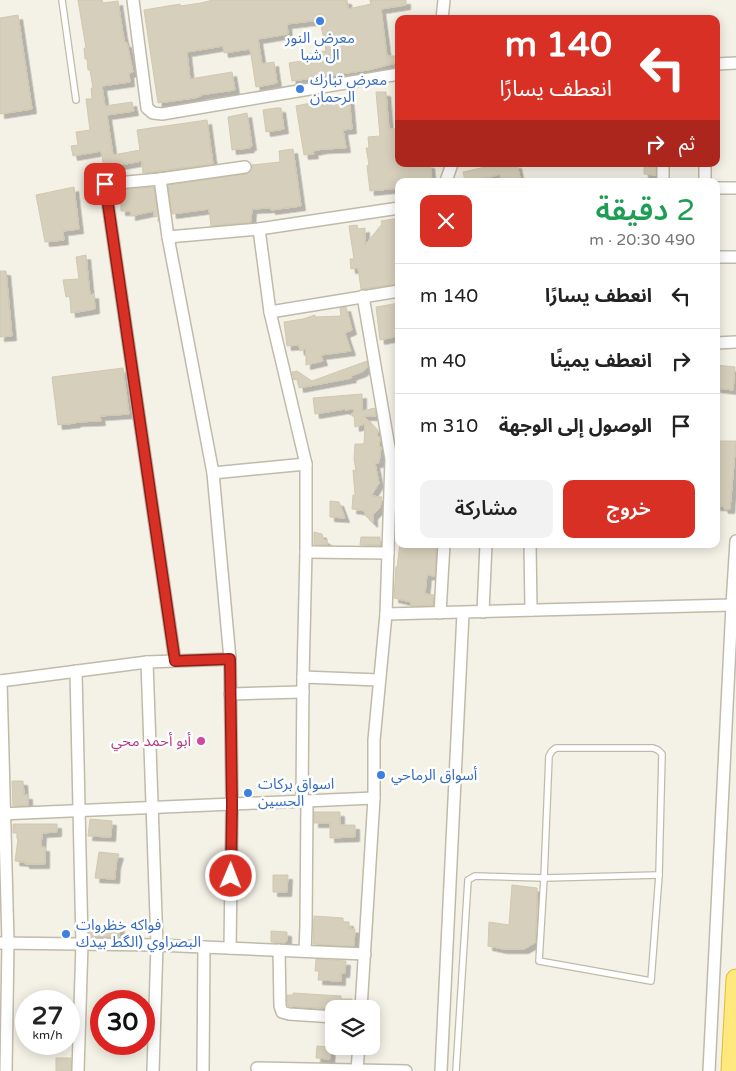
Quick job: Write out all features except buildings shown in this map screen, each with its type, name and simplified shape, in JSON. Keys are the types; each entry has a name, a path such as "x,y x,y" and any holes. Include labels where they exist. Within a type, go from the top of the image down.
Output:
{"highway":[{"path":"731,1071 736,979"}],"street":[{"path":"134,0 147,108 153,113 162,114 395,75"},
{"path":"442,15 444,0"},
{"path":"720,64 736,63"},
{"path":"175,661 105,184 160,179 245,167"},
{"path":"160,179 168,236 213,473 230,659 232,804 230,948"},
{"path":"720,188 736,188"},
{"path":"168,236 259,229 395,209"},
{"path":"259,229 270,312 306,464 303,677 305,952"},
{"path":"720,258 736,257"},
{"path":"270,312 395,291"},
{"path":"362,1000 374,798 374,740 386,614 391,459 363,296"},
{"path":"720,343 736,342"},
{"path":"213,473 306,464"},
{"path":"710,1071 736,542"},
{"path":"440,613 444,548"},
{"path":"483,612 486,548"},
{"path":"530,548 531,610"},
{"path":"306,552 388,553"},
{"path":"386,614 732,605"},
{"path":"441,1071 462,613"},
{"path":"6,1071 0,681 147,662 230,659"},
{"path":"147,662 157,945 153,1071"},
{"path":"76,671 82,944 78,1071"},
{"path":"303,677 379,680"},
{"path":"230,694 303,692"},
{"path":"2,814 374,798"},
{"path":"4,942 157,945 365,954"},
{"path":"203,1071 204,947"},
{"path":"278,950 280,1006 282,1012 325,1016"},
{"path":"357,1069 358,1055"},
{"path":"257,1068 406,1071"}],"lane":[{"path":"62,0 76,100"},
{"path":"556,748 653,748 662,754 658,875 651,981 539,961 544,878 549,756 552,751 556,748"},
{"path":"456,1071 468,880 475,876 544,878 658,875"}],"place":[{"name":"معرض النور ال شبا","path":"320,21"},
{"name":"معرض تبارك الرحمان","path":"300,89"},
{"name":"أبو أحمد محي","path":"201,741"},
{"name":"أسواق الرماحي","path":"381,775"},
{"name":"اسواق بركات الحسين","path":"248,793"},
{"name":"فواكه خظروات البصراوي (الگط بيدك","path":"66,934"}],"route":[{"path":"105,184 175,661 230,659 231,876"}]}
